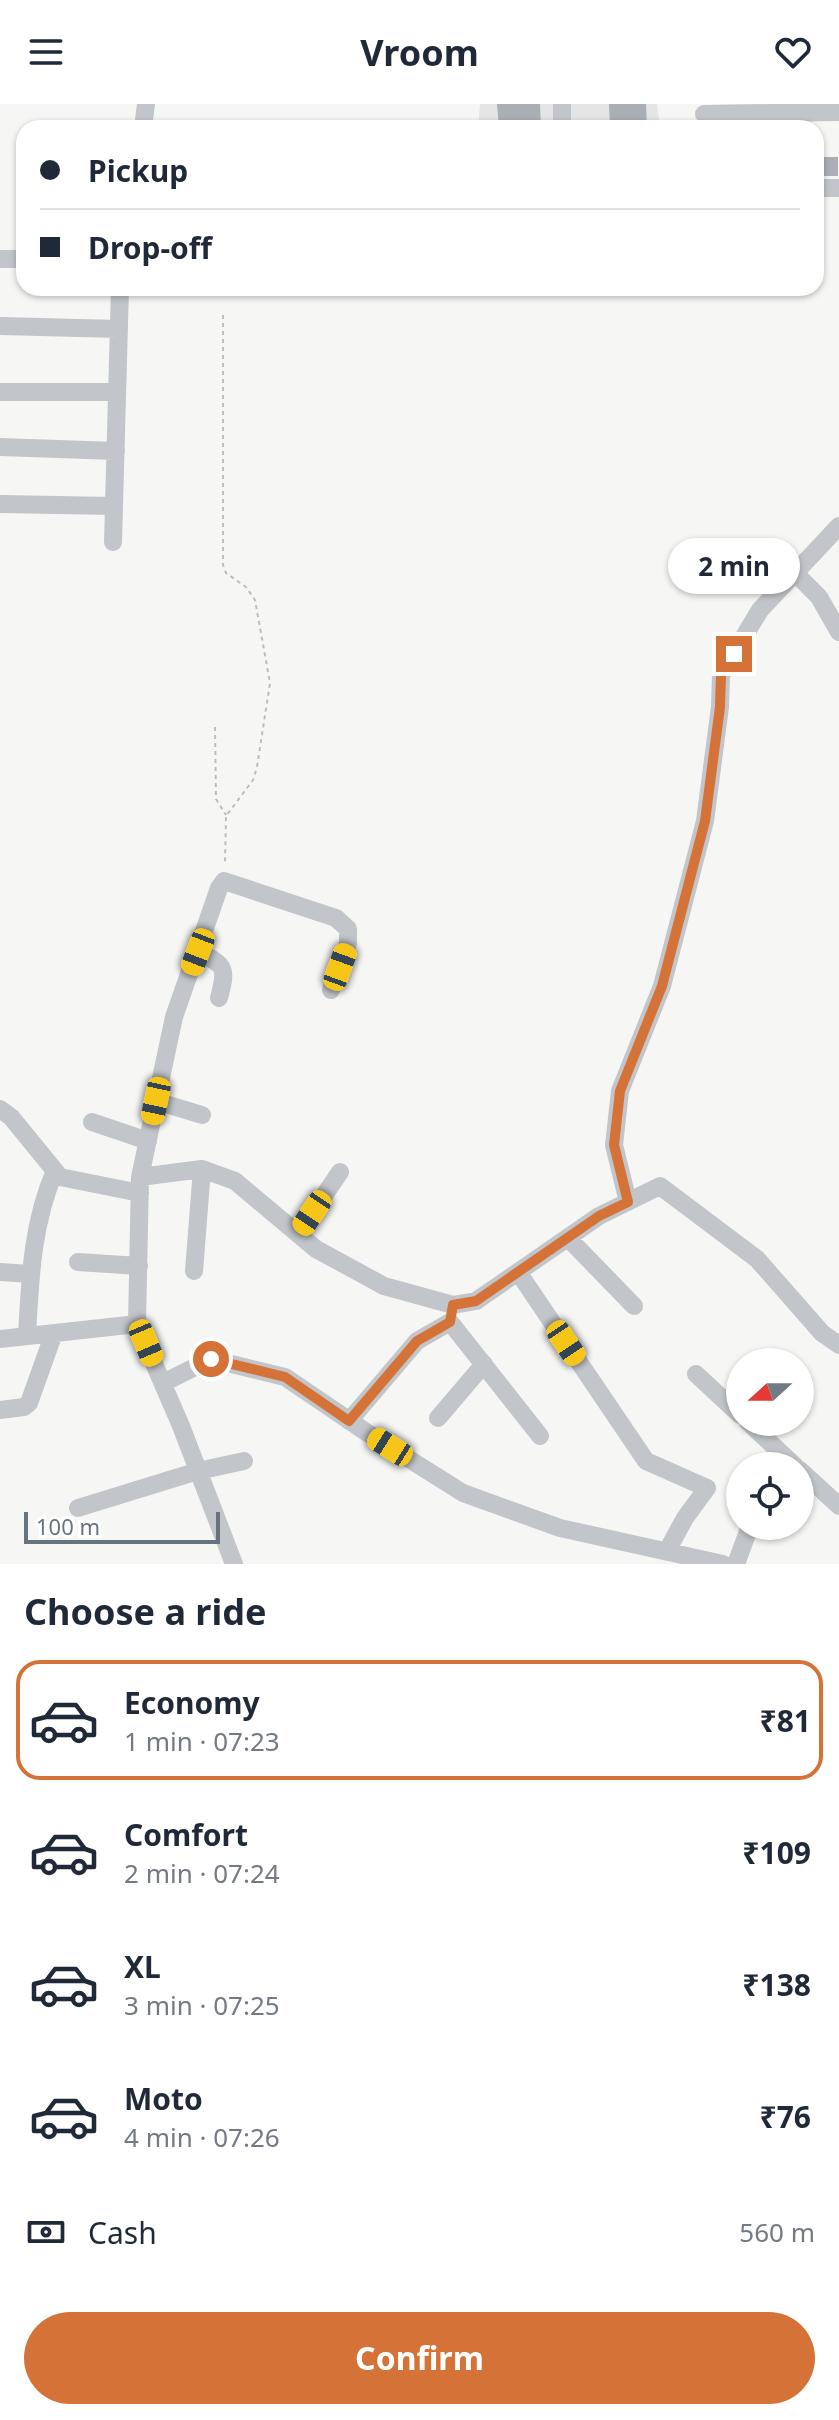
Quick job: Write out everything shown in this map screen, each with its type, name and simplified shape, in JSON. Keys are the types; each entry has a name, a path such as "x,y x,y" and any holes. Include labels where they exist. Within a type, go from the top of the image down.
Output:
{"street":[{"path":"704,115 839,112"},
{"path":"113,542 120,296"},
{"path":"0,326 119,329"},
{"path":"0,392 117,392"},
{"path":"0,447 116,451"},
{"path":"0,504 114,506"},
{"path":"628,1202 614,1145 620,1091 662,986 705,821 720,707 721,675 760,610 839,526"},
{"path":"795,573 819,597 839,632"},
{"path":"234,1564 137,1324 140,1185 174,1017 224,881 232,881 336,918 348,929 348,943 331,990"},
{"path":"198,952 224,968 225,977 219,998"},
{"path":"156,1101 202,1115"},
{"path":"0,1109 11,1117 60,1177 78,1182 140,1185 202,1169 235,1181 316,1249 384,1286 451,1314 484,1364 540,1436"},
{"path":"92,1122 148,1141"},
{"path":"194,1271 202,1169"},
{"path":"27,1336 30,1274 43,1199 55,1171"},
{"path":"298,1234 340,1172"},
{"path":"349,1421 417,1341 451,1314 476,1301 599,1216 660,1186 757,1259 822,1333 839,1345"},
{"path":"568,1238 634,1306"},
{"path":"78,1262 139,1266"},
{"path":"0,1272 30,1274"},
{"path":"518,1272 646,1461 707,1488 685,1518 667,1551"},
{"path":"0,1339 137,1324"},
{"path":"0,1410 24,1407 29,1403 54,1333"},
{"path":"163,1383 211,1359 285,1377 463,1493 560,1528 723,1564"},
{"path":"438,1418 484,1364"},
{"path":"696,1374 726,1402"},
{"path":"763,1436 780,1452"},
{"path":"78,1508 198,1471 244,1461"},
{"path":"814,1483 839,1506"},
{"path":"736,1564 745,1540"}],"path":[{"path":"223,315 223,565 226,573 246,587 255,600 270,683 253,780 226,816"},
{"path":"215,727 216,799 226,816 224,881"}],"shaded area":[{"path":"480,104 657,104 659,120 479,120"}],"building":[{"path":"497,104 540,104 541,120 498,120"},
{"path":"609,104 646,104 647,120 610,120"},
{"path":"824,157 838,157 838,176 824,176"}],"route":[{"path":"211,1359 285,1377 349,1421 417,1341 450,1322 453,1305 476,1301 599,1216 628,1202 614,1145 620,1091 662,986 705,821 720,707 721,675 734,654"}]}
